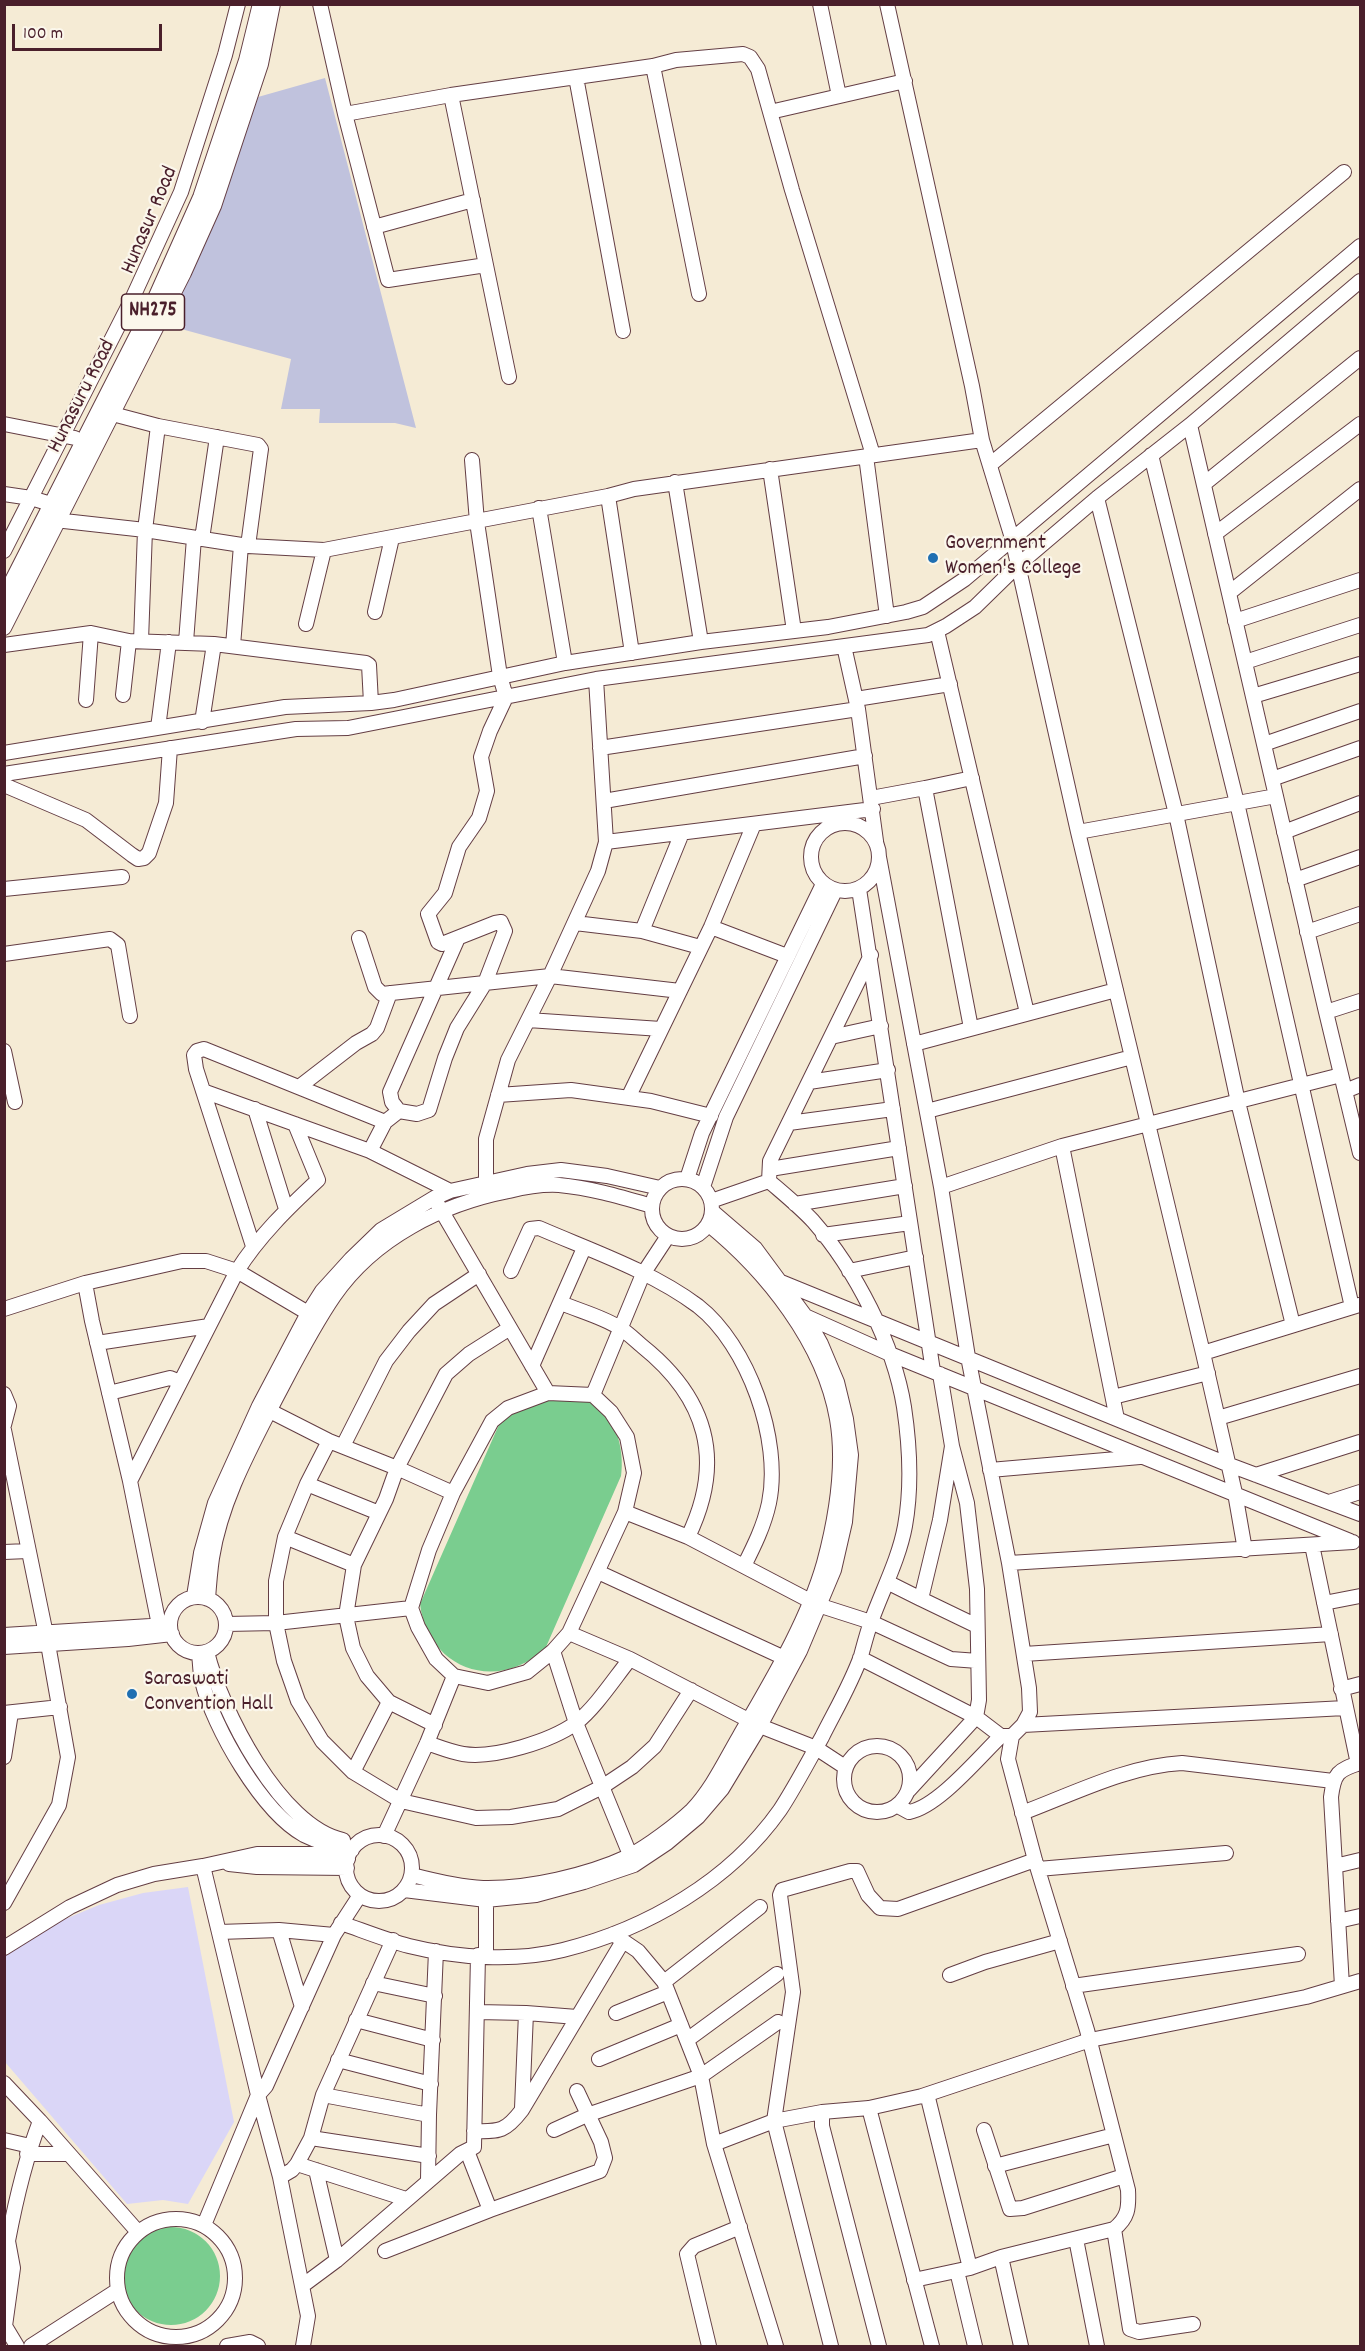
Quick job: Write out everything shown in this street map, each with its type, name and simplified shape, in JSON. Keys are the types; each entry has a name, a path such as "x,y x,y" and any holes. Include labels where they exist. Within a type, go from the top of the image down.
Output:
{"highway":[{"name":"Hunasur Road","path":"4,574 46,509 70,436 142,304 192,194 237,60 250,4"},
{"name":"Hunasuru Road","path":"4,603 46,509 107,413 203,198 249,61 263,4"}],"street":[{"path":"4,424 70,436 181,192 225,55 238,4"},
{"path":"233,645 244,546 261,449 258,445 158,426 107,413 184,273 214,206 261,64 273,4"},
{"path":"320,4 345,114 388,280 486,265"},
{"path":"820,4 839,96"},
{"path":"887,4 970,375 982,440 1012,538 1078,832 1208,1373 1235,1493 1245,1550"},
{"path":"345,114 451,95 654,66 676,60 743,54 750,57 756,63 870,455 887,616"},
{"path":"654,66 699,294"},
{"path":"576,77 622,331"},
{"path":"770,112 905,81"},
{"path":"451,95 509,377"},
{"path":"990,464 1344,172"},
{"path":"374,227 473,200"},
{"path":"4,753 285,707 371,703 566,663 702,642 794,631 887,616 923,607 965,579 1360,246"},
{"path":"4,774 296,729 348,728 596,679 914,638 937,630 975,607 1017,566 1097,498 1190,425 1360,281"},
{"path":"1282,312 1300,332"},
{"path":"1204,484 1360,358"},
{"path":"1215,534 1360,424"},
{"path":"1190,425 1307,932 1360,1146"},
{"path":"123,695 135,641 145,530 158,426"},
{"path":"186,642 198,538 217,437"},
{"path":"4,494 46,509 145,530 244,546 324,550 675,482 982,440"},
{"path":"1151,455 1237,803 1356,1305 1203,1353"},
{"path":"458,938 390,1092 392,1102 399,1111 417,1114 429,1110 457,1028 485,983 505,932 501,922 495,923 458,938 442,945 438,942 428,914 446,893 459,847 479,818 487,791 481,757 506,697 500,676 477,522 472,460"},
{"path":"770,469 794,631"},
{"path":"675,482 702,642"},
{"path":"1229,593 1360,489"},
{"path":"608,496 632,652"},
{"path":"1097,498 1176,814 1238,1102 1293,1325"},
{"path":"539,508 566,663"},
{"path":"4,551 46,509"},
{"path":"4,628 46,509"},
{"path":"375,612 392,538"},
{"path":"306,624 324,550"},
{"path":"1235,621 1360,580"},
{"path":"1245,662 1360,625"},
{"path":"937,630 1027,1013"},
{"path":"4,645 91,633 135,641 233,645 366,663 369,664 371,703"},
{"path":"86,700 91,633"},
{"path":"158,728 169,642"},
{"path":"202,722 214,644"},
{"path":"844,646 857,704 878,850 941,1187 968,1357 1009,1563 1024,1654 1030,1712 1023,1725 921,1810 909,1812 898,1806"},
{"path":"1253,696 1360,664"},
{"path":"486,1189 486,1138 508,1060 598,872 606,842 596,679"},
{"path":"600,748 857,704 950,684"},
{"path":"1264,744 1360,711"},
{"path":"4,785 86,820 138,859 144,858 148,853 166,803 170,748"},
{"path":"1272,779 1360,748"},
{"path":"604,801 865,756"},
{"path":"606,842 754,824 872,803 972,778"},
{"path":"925,788 971,1028"},
{"path":"1078,832 1276,796"},
{"path":"1284,832 1360,803"},
{"path":"843,822 857,825 868,832 878,850 877,870 859,889 847,892 829,887 814,873 810,860 812,846 819,834 830,826 843,822"},
{"path":"628,1098 711,927 754,824"},
{"path":"642,932 682,833"},
{"path":"1295,880 1360,857"},
{"path":"4,889 123,877"},
{"path":"687,1179 702,1133 787,956 829,887"},
{"path":"814,1603 838,1489 837,1419 827,1383 812,1349 762,1275 734,1245 710,1212 703,1187 726,1117 829,887"},
{"path":"859,889 871,955 928,1342 967,1503 977,1589 979,1700 976,1717 909,1790 898,1806 885,1812 870,1812 857,1806 848,1795 843,1781 845,1767 855,1753 871,1745 888,1747 903,1756 907,1764 910,1772 909,1790"},
{"path":"1307,932 1360,914"},
{"path":"575,923 642,932 700,947"},
{"path":"711,927 787,956"},
{"path":"358,938 375,987 382,994 550,976 680,991"},
{"path":"4,954 110,939 118,945 130,1016"},
{"path":"219,1932 338,1929 436,1951 482,1956 561,1950 618,1937 670,1908 711,1881 726,1868 779,1811 816,1748 860,1658 905,1527 910,1468 904,1405 890,1354 877,1323 849,1270 813,1221 770,1175 770,1161 871,955"},
{"path":"914,1044 1116,990"},
{"path":"299,1087 356,1043 372,1034 377,1028 390,993"},
{"path":"1326,1012 1360,1001"},
{"path":"528,1020 661,1029"},
{"path":"831,1037 881,1026"},
{"path":"253,1246 203,1091 194,1055 197,1051 204,1049 385,1122"},
{"path":"4,1051 15,1102"},
{"path":"927,1111 1132,1057"},
{"path":"809,1082 888,1070"},
{"path":"941,1187 1062,1146 1341,1075"},
{"path":"1345,1091 1360,1086"},
{"path":"498,1095 571,1090 651,1101 711,1116"},
{"path":"203,1091 370,1151 450,1191 557,1185 603,1191 652,1206"},
{"path":"255,1109 286,1209"},
{"path":"789,1123 893,1109"},
{"path":"370,1151 385,1122 399,1111"},
{"path":"130,1481 237,1271 253,1246 286,1209 318,1180 295,1124"},
{"path":"1062,1146 1117,1419"},
{"path":"703,1187 687,1179 668,1182 660,1188 652,1206 653,1218 658,1228 668,1236 686,1239 702,1232 710,1212 770,1175 899,1148"},
{"path":"201,1598 201,1553 215,1503 264,1408 308,1313 321,1292 381,1230 438,1204 527,1174 561,1170 607,1176 660,1188"},
{"path":"795,1204 905,1186"},
{"path":"264,1408 335,1295 361,1265 438,1204 450,1191"},
{"path":"438,1204 548,1393"},
{"path":"404,1890 486,1900 536,1895 584,1882 668,1843 698,1817 722,1789 788,1660 814,1603 834,1570 845,1522 851,1455 846,1419 837,1382 821,1344 806,1317 755,1248 710,1212"},
{"path":"823,1235 910,1223"},
{"path":"511,1271 530,1229 539,1228 670,1287 699,1307 725,1334 748,1373 761,1402 769,1435 769,1501 760,1534 744,1566"},
{"path":"593,1395 643,1274 668,1236"},
{"path":"532,1366 585,1248"},
{"path":"849,1270 916,1257"},
{"path":"4,1309 85,1284 182,1261 206,1261 237,1271 308,1313"},
{"path":"478,1274 434,1304 409,1331 386,1361 336,1443 307,1484 285,1537 276,1581 276,1623 284,1661 298,1701 322,1741 353,1772 401,1801 476,1818 511,1817 558,1809 632,1767 654,1746 691,1689"},
{"path":"762,1275 1227,1464 1360,1514"},
{"path":"85,1284 97,1343 167,1628 182,1648 203,1652 221,1641 226,1624 221,1609 201,1598"},
{"path":"561,1303 620,1328 660,1360 688,1393 704,1433 708,1472 699,1513 687,1537"},
{"path":"786,1308 890,1354 1357,1543"},
{"path":"97,1343 209,1326"},
{"path":"435,1725 389,1702 367,1676 353,1648 346,1616 354,1566 397,1468 446,1374 469,1354 510,1328"},
{"path":"1113,1397 1208,1373"},
{"path":"1218,1419 1360,1376"},
{"path":"109,1393 170,1378 180,1382"},
{"path":"548,1393 593,1395 612,1412 627,1437 634,1473 625,1512 569,1633 553,1651 527,1672 488,1683 454,1676 436,1659 418,1627 411,1608 429,1550 453,1493 492,1420 508,1408 548,1393"},
{"path":"4,1425 6,1402"},
{"path":"264,1408 336,1443 453,1493"},
{"path":"4,1430 47,1638 68,1757 59,1805 4,1903"},
{"path":"1256,1474 1360,1442"},
{"path":"921,1599 940,1520 952,1446"},
{"path":"990,1470 1145,1457"},
{"path":"307,1484 379,1513"},
{"path":"1329,1502 1360,1492"},
{"path":"625,1512 687,1537 814,1603 871,1622 951,1659 978,1661"},
{"path":"1300,1520 1324,1603 1359,1763 1338,1773 1333,1781 1331,1797 1342,1986"},
{"path":"285,1537 354,1566"},
{"path":"1009,1563 1357,1543"},
{"path":"4,1552 28,1551"},
{"path":"598,1572 788,1660"},
{"path":"887,1582 977,1626"},
{"path":"1324,1603 1360,1596"},
{"path":"167,1628 176,1608 201,1598"},
{"path":"226,1624 276,1623 411,1608"},
{"path":"4,1647 47,1638 167,1628"},
{"path":"569,1633 630,1659 754,1723 816,1748 845,1767"},
{"path":"1024,1654 1331,1634"},
{"path":"4,1635 47,1638"},
{"path":"553,1651 576,1723 632,1860"},
{"path":"203,1652 201,1679 209,1704 241,1766 283,1820 303,1834 351,1855"},
{"path":"860,1658 976,1717 1007,1736"},
{"path":"427,1743 463,1754 502,1754 541,1740 576,1723 603,1694 630,1659"},
{"path":"384,1836 435,1725 454,1676"},
{"path":"1341,1689 1360,1684"},
{"path":"353,1772 389,1702"},
{"path":"5,1757 8,1713 60,1707"},
{"path":"1023,1725 1346,1708"},
{"path":"914,2280 1114,2229 1124,2221 1129,2208 1124,2176 1090,2040 1036,1864 1008,1759 1007,1736"},
{"path":"1022,1813 1123,1775 1160,1764 1182,1763 1333,1781"},
{"path":"384,1836 394,1839 409,1854 412,1875 404,1890 388,1900 369,1899 360,1895 353,1888 351,1855 366,1838 384,1836"},
{"path":"831,2346 774,2121 793,1992 780,1895 782,1890 856,1871 868,1895 880,1908 898,1909 1036,1864 1226,1853"},
{"path":"4,1948 70,1907 117,1885 154,1875 257,1854 351,1855"},
{"path":"412,1875 450,1884 484,1888 535,1885 632,1860"},
{"path":"1335,1866 1360,1860"},
{"path":"203,1866 280,2177 308,2316 303,2346"},
{"path":"204,2225 258,2095 266,2086 338,1929 360,1895"},
{"path":"302,2286 337,2260 428,2180 474,2147 477,2012 486,1900"},
{"path":"616,2013 666,1987 760,1907"},
{"path":"1338,1921 1360,1916"},
{"path":"279,1930 302,2007"},
{"path":"618,1937 638,1950 666,1987 701,2076 714,2144 776,2346"},
{"path":"474,2131 497,2132 510,2126 522,2110 577,2018 618,1937"},
{"path":"280,2177 297,2164 311,2138 323,2095 393,1940"},
{"path":"950,1975 994,1959 1060,1941"},
{"path":"428,2180 436,1951"},
{"path":"1074,1986 1299,1954"},
{"path":"687,2040 777,1974"},
{"path":"714,2144 774,2121 822,2112 869,2108 922,2096 1090,2040 1306,1997 1360,1981"},
{"path":"373,1983 435,1996"},
{"path":"477,2012 526,2013 577,2018"},
{"path":"522,2110 526,2013"},
{"path":"356,2020 433,2040"},
{"path":"554,2130 587,2115 701,2076 778,2022"},
{"path":"599,2059 681,2025"},
{"path":"338,2060 431,2084"},
{"path":"4,2084 40,2121 138,2232"},
{"path":"385,2251 600,2170 605,2158 601,2142 577,2091"},
{"path":"323,2095 429,2115"},
{"path":"922,2096 928,2098 964,2269 975,2346"},
{"path":"869,2108 932,2346"},
{"path":"822,2112 822,2126 879,2346"},
{"path":"17,2346 5,2326 13,2268 6,2241 11,2183 29,2150 40,2121"},
{"path":"984,2130 1010,2209 1014,2210 1124,2176"},
{"path":"995,2166 1114,2135"},
{"path":"311,2138 429,2156"},
{"path":"4,2140 29,2150 69,2154"},
{"path":"467,2151 490,2210"},
{"path":"297,2164 406,2199"},
{"path":"316,2170 337,2260"},
{"path":"170,2219 191,2220 204,2225 218,2235 228,2249 234,2265 235,2282 231,2299 223,2314 197,2340 163,2336 147,2330 134,2320 123,2306 116,2274 127,2244 138,2232 150,2224 170,2219"},
{"path":"709,2346 687,2254 694,2246 740,2227"},
{"path":"1114,2229 1130,2329 1139,2332 1193,2324"},
{"path":"1076,2239 1097,2346"},
{"path":"1000,2257 1021,2346"},
{"path":"31,2346 118,2290"},
{"path":"227,2346 250,2342 258,2346"}],"shaded area":[{"path":"325,78 416,428 395,423 319,423 320,409 281,409 291,359 163,324 204,239 258,97"},
{"path":"188,1887 234,2122 188,2204 163,2200 127,2204 5,2062 4,1956 58,1922 99,1905 143,1893"}],"green space":[{"path":"532,1396 588,1401 606,1413 620,1444 621,1476 546,1647 527,1661 508,1669 488,1671 468,1668 451,1659 436,1645 426,1627 420,1604 501,1420"},
{"path":"171,2227 190,2231 205,2242 216,2257 220,2276 216,2295 205,2310 190,2321 171,2325 152,2321 137,2310 126,2295 122,2276 126,2257 137,2242 152,2231"}],"place":[{"name":"Government Women's College","path":"933,558"},
{"name":"Saraswati Convention Hall","path":"132,1694"}]}
